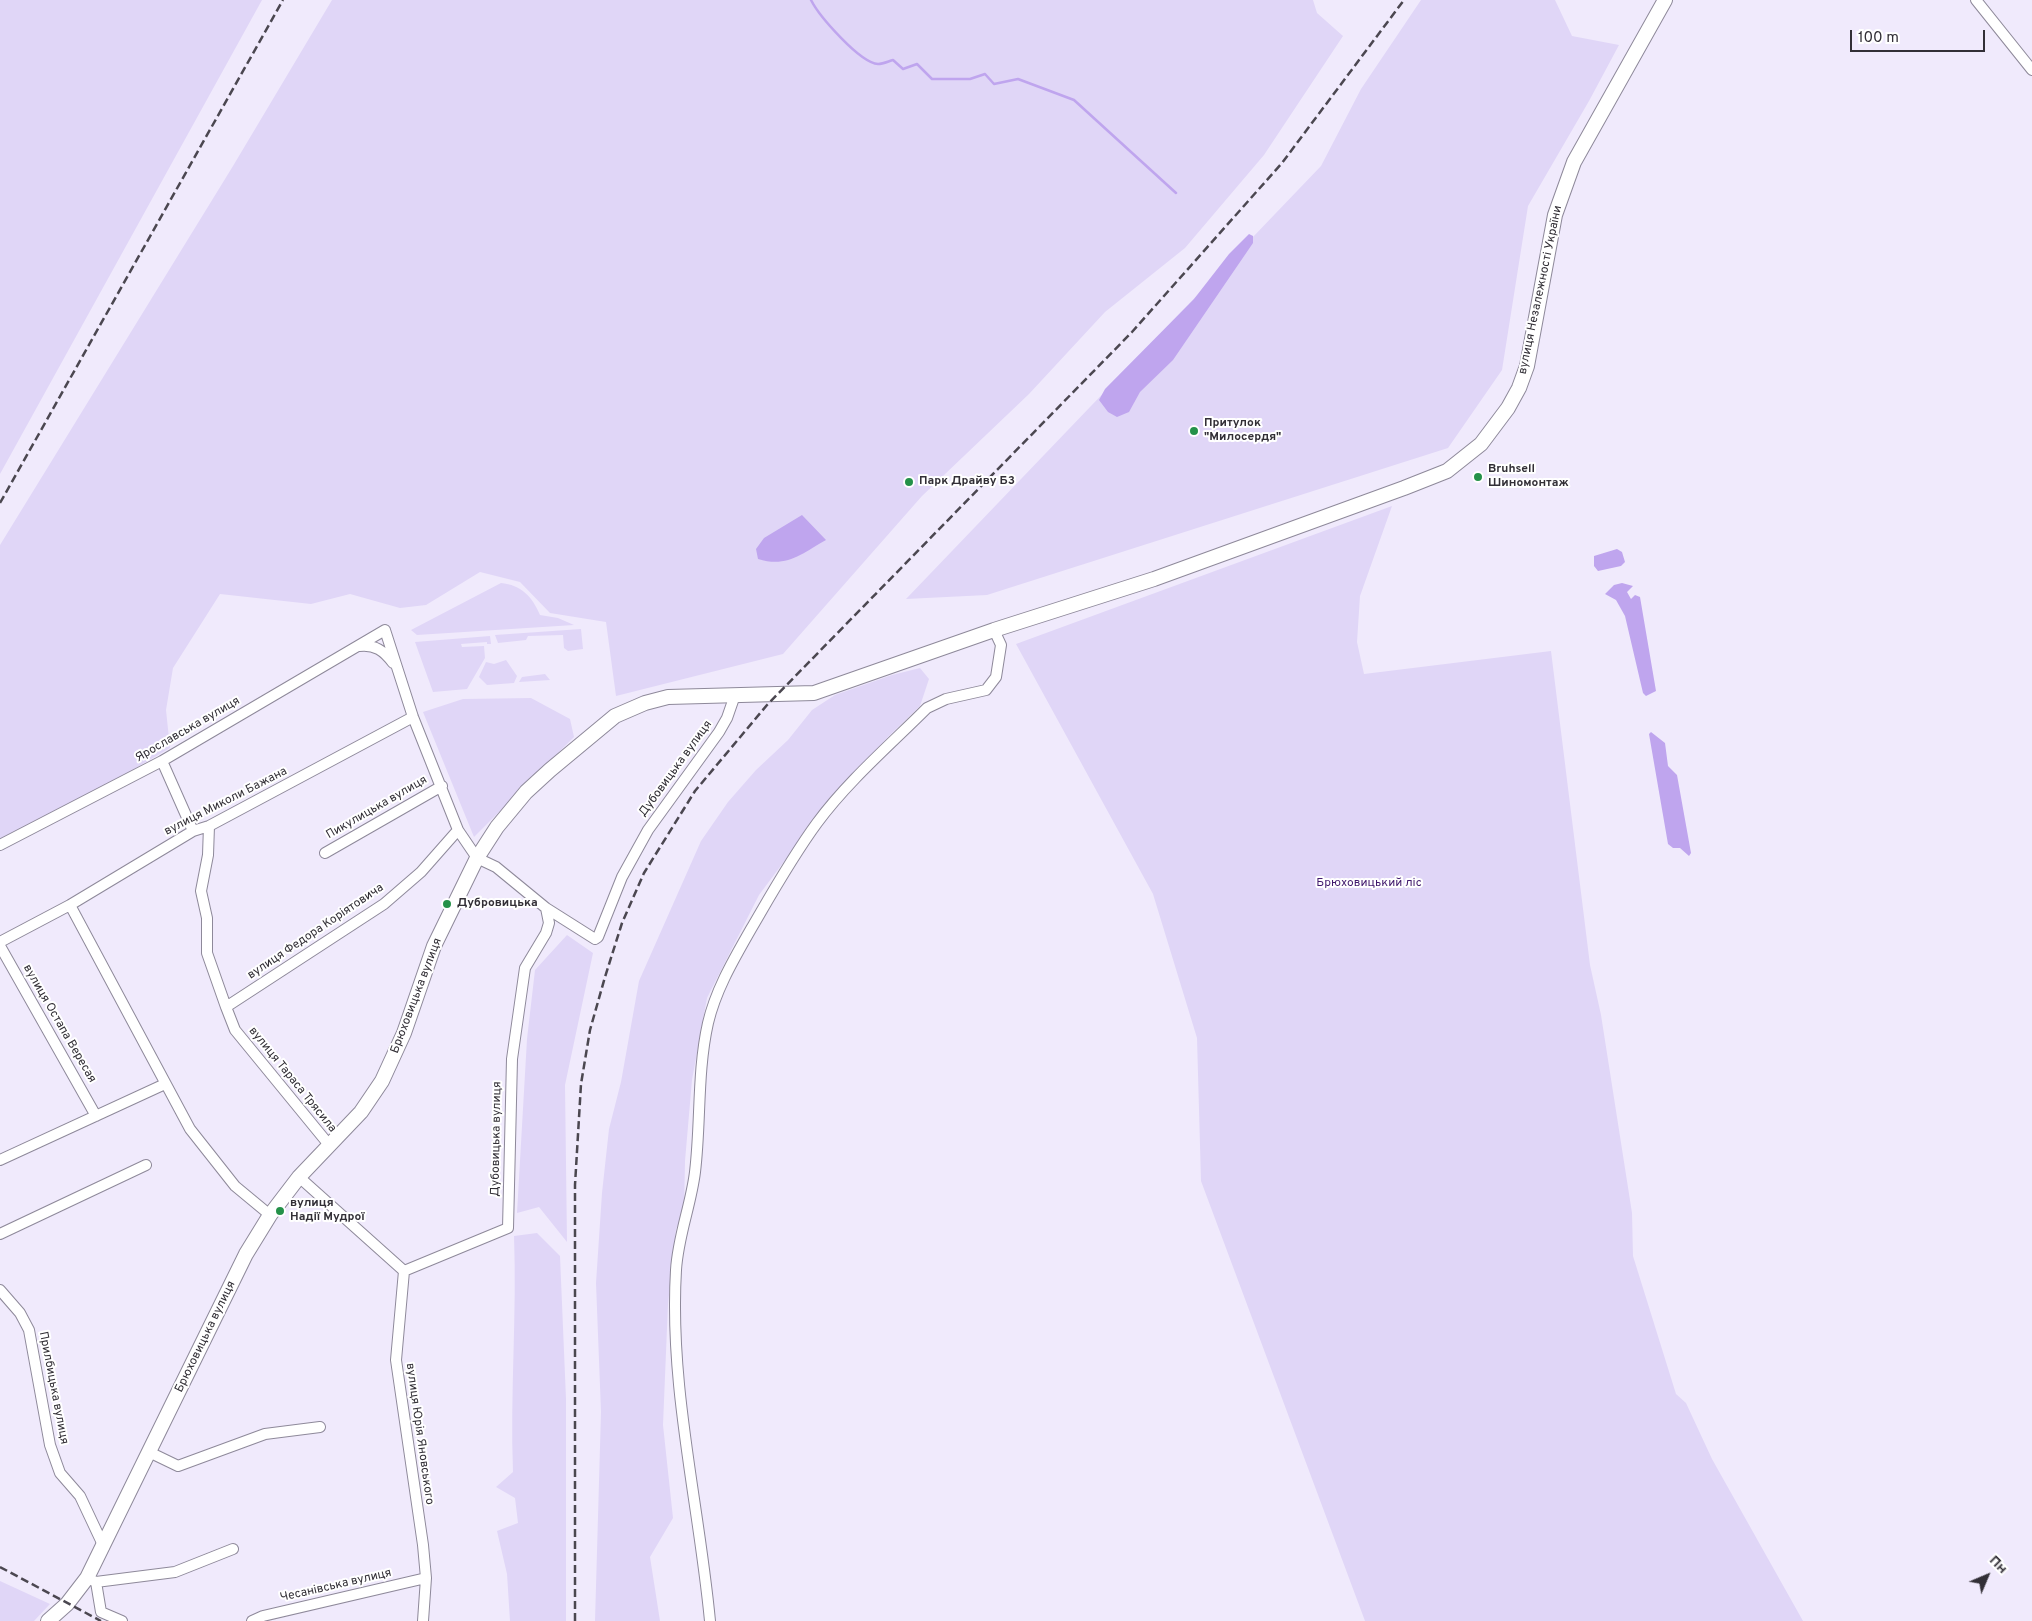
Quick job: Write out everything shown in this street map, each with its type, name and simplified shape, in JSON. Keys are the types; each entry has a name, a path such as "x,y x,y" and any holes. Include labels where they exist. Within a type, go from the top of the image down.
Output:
{"main road":[{"name":"вулиця Незалежності України","path":"994,630 1154,579 1404,488 1447,471 1469,455 1496,427 1519,388 1526,366 1555,215 1574,162 1665,0"},
{"name":"Брюховицька вулиця","path":"48,1621 91,1580 104,1546 149,1452 242,1263 270,1215 299,1177 361,1112 382,1081 404,1033 434,946 476,858 497,827 526,792 582,741 615,716 645,703 668,697 814,694 994,630"}],"street":[{"path":"1976,0 2032,70"},
{"name":"Ярославська вулиця","path":"0,846 162,761 385,630 396,667"},
{"path":"710,1621 703,1550 677,1359 676,1319 676,1268 682,1228 695,1174 702,1056 708,1021 727,970 780,878 818,822 927,708 946,699 986,690 996,677 1001,645 994,630"},
{"path":"356,647 367,645 379,649 396,667 413,717 458,830 476,858"},
{"name":"Дубовицька вулиця","path":"476,858 496,867 546,908 595,939 598,937 622,877 648,830 719,732 727,718 735,695"},
{"name":"вулиця Миколи Бажана","path":"0,942 70,905 193,831 209,826 413,717"},
{"path":"162,761 193,831"},
{"name":"Пикулицька вулиця","path":"325,853 442,786"},
{"name":"вулиця Тараса Трясила","path":"209,826 208,855 201,892 207,918 207,952 226,1007 235,1030 330,1146"},
{"name":"вулиця Федора Коріятовича","path":"226,1007 384,904 421,872 458,830"},
{"path":"70,905 165,1084 197,1139 235,1186 270,1215"},
{"name":"Дубовицька вулиця","path":"404,1271 508,1228 512,1059 525,968 546,933 549,923 546,908"},
{"name":"вулиця Остапа Вересая","path":"0,946 96,1116"},
{"path":"0,1160 165,1084"},
{"path":"0,1234 146,1165"},
{"path":"299,1177 404,1271"},
{"name":"вулиця Юрія Яновського","path":"404,1271 396,1360 426,1578 423,1621"},
{"name":"Прилбицька вулиця","path":"0,1290 20,1313 29,1330 50,1445 60,1473 80,1496 104,1546"},
{"path":"149,1452 178,1466 265,1434 320,1427"},
{"path":"122,1621 101,1612 91,1580 175,1572 233,1549"},
{"name":"Чесанівська вулиця","path":"252,1621 262,1616 426,1578"}],"green space":[{"path":"0,0 262,0 0,474"},
{"path":"332,0 1313,0 1317,13 1343,36 1264,155 1185,248 1105,312 1029,394 922,496 783,654 616,696 606,622 550,613 520,582 480,572 426,605 400,608 350,594 311,604 220,594 173,668 166,710 170,748 69,807 0,843 0,545 233,166"},
{"path":"1421,0 1555,0 1572,36 1619,45 1528,206 1502,370 1448,448 987,595 906,599 1321,166 1361,89"},
{"name":"Брюховицький ліс","path":"1392,506 1360,596 1357,642 1364,674 1551,651 1590,965 1601,1015 1632,1213 1633,1256 1676,1394 1686,1403 1712,1459 1803,1621 1365,1621 1201,1181 1197,1038 1153,894 1016,644"},
{"path":"501,583 514,586 525,593 533,602 540,615 558,618 574,625 417,635 411,630"},
{"path":"581,629 583,649 568,651 564,648 563,635 528,636 526,640 498,643 495,635"},
{"path":"490,636 491,644 487,644 487,642 461,644 462,647 484,646 485,658 467,689 433,692 415,642"},
{"path":"506,660 517,676 514,683 487,685 479,677 486,662 494,664"},
{"path":"920,668 929,679 920,706 888,737 824,808 759,895 707,998 692,1080 685,1161 684,1211 676,1229 668,1304 663,1425 673,1518 650,1557 660,1621 595,1621 601,1412 596,1283 602,1193 609,1129 621,1082 639,981 701,841 728,802 756,770 788,740 812,710 835,695 892,675"},
{"path":"545,674 550,680 519,682 522,677"},
{"path":"531,698 570,719 574,737 474,837 423,712 463,699"},
{"path":"567,935 593,953 565,1085 567,1242 539,1207 517,1213 527,1039 535,970"},
{"path":"537,1233 560,1256 566,1399 566,1621 510,1621 507,1574 497,1531 518,1523 515,1498 496,1487 513,1472 514,1236"},
{"path":"0,1581 50,1604 34,1621 0,1621"}],"shaded area":[{"path":"1249,234 1253,236 1253,243 1173,360 1140,392 1129,412 1117,417 1108,412 1099,400 1105,389 1194,299 1229,254"},
{"path":"802,515 826,540 801,555 786,561 777,562 758,559 756,549 764,538"},
{"path":"1617,549 1622,552 1625,562 1621,566 1598,571 1594,566 1594,556"},
{"path":"1622,583 1633,586 1627,592 1631,599 1635,595 1640,597 1656,691 1646,696 1643,693 1625,616 1616,600 1605,594 1614,585"},
{"path":"1651,732 1665,743 1668,766 1677,775 1691,853 1689,856 1680,848 1673,848 1668,844 1649,734"}],"waterway":[{"path":"811,0 822,17 841,38 870,62 880,64 893,60 903,69 917,64 932,79 970,79 985,74 994,84 1018,79 1074,100 1176,193"}],"railway":[{"path":"0,503 283,0"},
{"path":"575,1621 575,1185 581,1084 590,1030 605,977 622,923 644,873 695,791 767,705 1132,332 1282,163 1404,0"},
{"path":"0,1567 101,1621"}],"place":[{"name":"Притулок \"Милосердя\"","path":"1194,431"},
{"name":"Bruhsell Шиномонтаж","path":"1478,477"},
{"name":"Парк Драйву Б3","path":"909,482"},
{"name":"Дубровицька","path":"447,904"},
{"name":"вулиця Надії Мудрої","path":"280,1211"}]}
